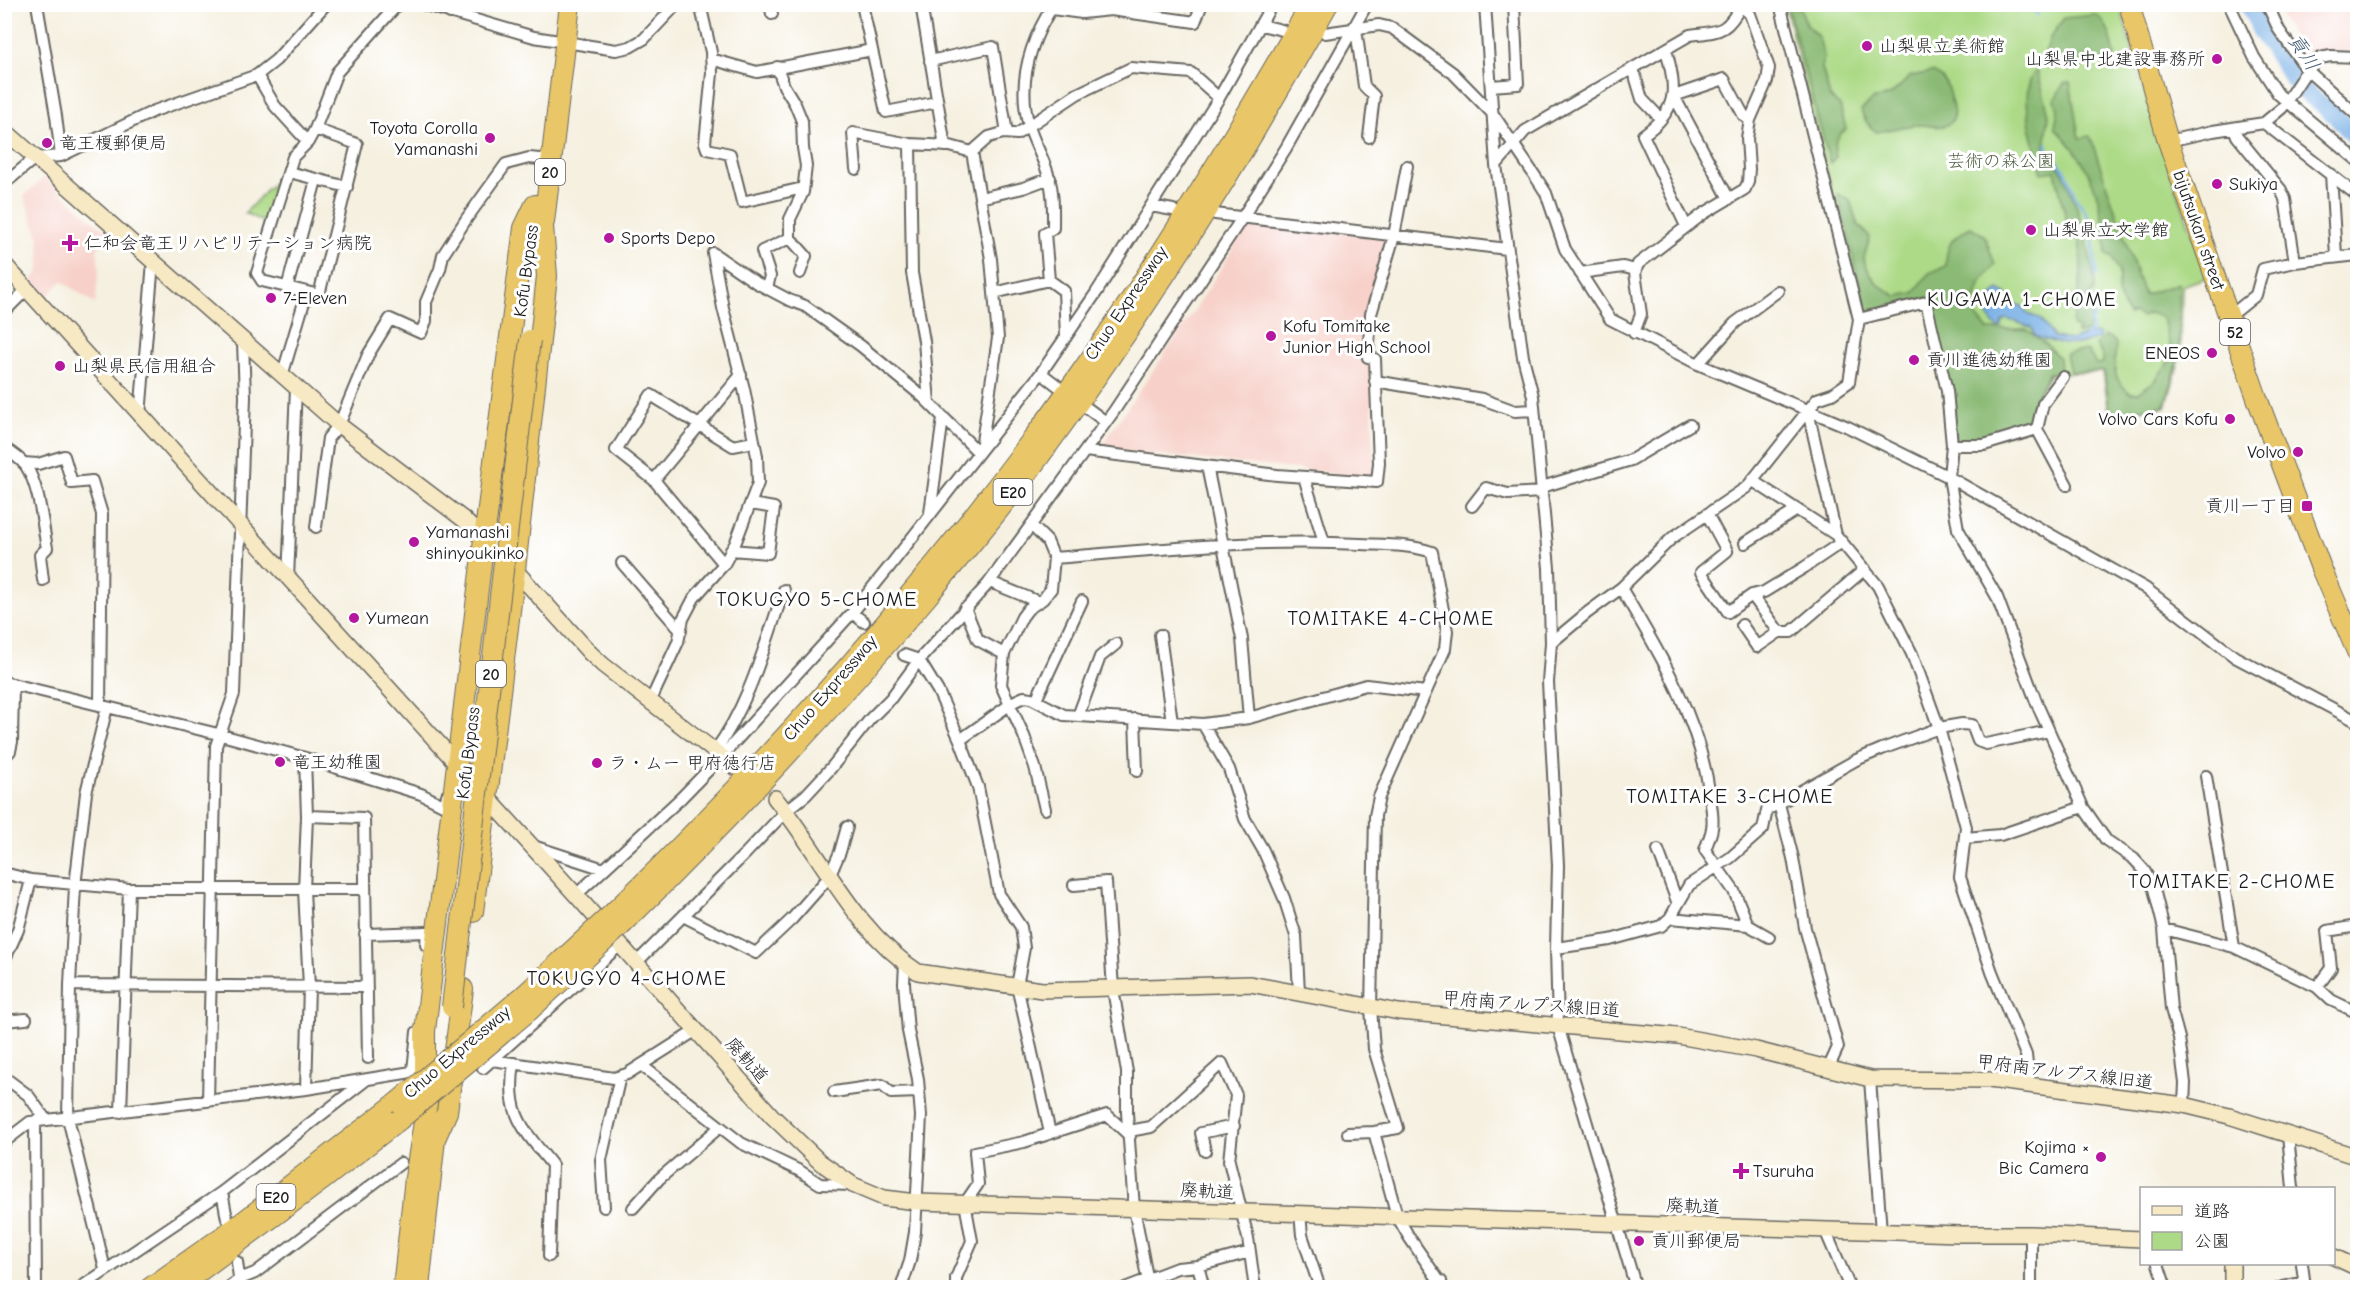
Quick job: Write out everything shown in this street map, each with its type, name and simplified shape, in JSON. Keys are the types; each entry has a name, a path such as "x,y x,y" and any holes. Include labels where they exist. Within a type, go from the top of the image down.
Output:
{"highway":[{"name":"Kofu Bypass","path":"524,339 543,226 559,42 557,4"},
{"name":"Kofu Bypass","path":"419,1287 445,1004 524,339 540,159 559,42 570,4"},
{"name":"Chuo Expressway","path":"619,918 857,658 936,564 996,487 1075,380 1138,287 1207,179 1311,4"},
{"name":"Chuo Expressway","path":"137,1287 145,1282 162,1285 239,1225 398,1111 512,1006 619,918 783,762 868,667 1024,478 1094,380 1202,218 1277,95 1328,4"},
{"name":"bijutsukan street","path":"2129,4 2168,141 2257,398 2308,536 2358,654"},
{"path":"425,1115 418,1071 425,1031 455,762 524,228 535,204"},
{"path":"434,1141 447,1112 487,798 547,276 543,226"},
{"name":"Kofu Bypass","path":"403,1287 415,1178 445,1004"}],"street":[{"path":"37,4 61,156"},
{"path":"4,184 35,158 61,156 154,111 257,75 276,60 326,4"},
{"path":"315,129 357,144 319,295 262,281 257,273 293,158 308,142 315,129 337,72 398,4"},
{"path":"422,4 534,37 616,50 630,47 644,39 676,4"},
{"path":"450,13 459,4"},
{"path":"700,4 711,59 705,143 707,148 730,154 742,202 803,188"},
{"path":"862,4 886,112 938,102"},
{"path":"921,4 945,146"},
{"path":"1066,337 1064,291 1049,280 1044,233 1053,228 1050,178 1029,126 1024,89 1028,59 1041,25 1053,7 1082,12 1112,10 1195,22 1202,4"},
{"path":"576,895 681,798 718,754 852,613 1041,373 1096,293 1219,98 1272,4"},
{"path":"636,963 786,811 806,795 870,719 891,698 919,660 990,582 1106,422 1242,218 1286,148 1368,4"},
{"path":"1485,4 1496,165 1523,357 1534,410 1549,568 1551,643 1548,682 1558,865 1556,948 1558,1026 1636,1287"},
{"path":"1491,86 1518,84 1514,4"},
{"path":"1551,643 1621,588 1672,538 1747,487 1817,399 1832,394 1849,382 1860,319 1780,4"},
{"path":"2229,4 2254,57 2278,94 2358,161"},
{"path":"2267,4 2279,30 2306,71 2358,116"},
{"path":"1496,165 1525,131 1690,35 1720,31 1732,23 1742,5 1750,14 1769,68 1767,81 1750,120 1746,138 1748,182 1745,189 1686,226 1638,264 1636,270 1641,314 1634,333"},
{"path":"1261,25 1282,30"},
{"path":"1325,33 1379,25 1392,28 1453,73 1493,114 1546,193 1565,249 1610,320 1698,364 1848,427 1949,477 2145,588 2235,657 2358,722"},
{"path":"1354,30 1364,86 1374,96 1369,137"},
{"path":"930,61 993,47 1007,133"},
{"path":"1666,49 1674,96 1729,199"},
{"path":"711,59 758,72 872,50"},
{"path":"2168,141 2264,123 2287,100 2306,71 2320,58 2358,57"},
{"path":"777,67 802,121 806,166 803,188 790,219 790,238 806,256 800,273"},
{"path":"972,152 989,137 1007,133 1017,134 1077,94 1131,68 1191,74 1219,98"},
{"path":"1633,69 1642,99 1661,119"},
{"path":"257,75 275,106 308,142"},
{"path":"1686,226 1643,135 1661,119 1674,96 1724,79 1744,116 1750,120"},
{"path":"2264,123 2358,196"},
{"path":"2234,128 2237,136 2281,190 2285,199 2295,262"},
{"path":"4,130 339,425 463,519 514,570 590,653 735,767"},
{"path":"856,169 853,133 910,144 945,146 972,152"},
{"path":"910,144 912,273 924,341 928,403"},
{"path":"972,152 992,259 998,338 979,451"},
{"path":"316,526 328,438 339,425 368,355 390,319 421,333 426,321 426,302 443,255 497,175 507,164 529,158 540,159"},
{"path":"1085,451 1304,477 1377,482 1379,463 1375,360 1368,357 1371,314 1394,236 1407,166"},
{"path":"290,172 347,187"},
{"path":"2331,174 2336,256"},
{"path":"980,198 1023,188 1050,178"},
{"path":"287,288 316,180"},
{"path":"1151,206 1173,210"},
{"path":"1215,214 1507,249"},
{"path":"767,288 770,276 762,251 790,238"},
{"path":"650,702 678,642 683,619 694,598 724,564 758,483 754,442 741,375 723,308 713,253 767,288 821,316 861,346 928,403 979,451"},
{"path":"2230,316 2256,295 2263,270 2295,262 2358,255"},
{"path":"140,415 153,262"},
{"name":"廃軌道","path":"4,264 798,1143 853,1185 884,1198 917,1202 2140,1239"},
{"path":"1580,273 1623,267 1636,270"},
{"path":"994,293 1049,280"},
{"path":"4,312 27,289"},
{"path":"1698,364 1735,323 1778,291"},
{"path":"282,376 307,292"},
{"path":"1860,319 1926,302 1947,391 1952,445 1949,477 1958,529 1997,597 2049,732 2084,807 2106,840 2134,859 2144,870 2154,889 2164,929 2171,1009 2180,1038 2185,1083 2184,1105"},
{"path":"208,1101 216,746 218,734 234,693 245,397 243,342"},
{"path":"1041,373 1058,386"},
{"path":"654,480 741,375"},
{"path":"2063,377 2043,404 2037,429 2067,484"},
{"path":"1375,381 1482,399 1515,411 1534,410"},
{"path":"288,579 296,388"},
{"path":"724,564 654,480 616,450 651,395 733,446 754,442"},
{"path":"1087,408 1106,422"},
{"path":"1808,411 1839,538"},
{"path":"930,513 943,418"},
{"path":"1472,506 1486,488 1508,494 1542,490 1631,460 1690,425"},
{"path":"1952,445 1984,445 2037,429"},
{"path":"4,448 22,463 35,489 47,548 40,555 43,580"},
{"path":"22,463 38,464 64,456 72,483 92,481 102,514 103,706 86,793 75,886 70,985 68,1118 105,1269"},
{"path":"1207,466 1242,639 1249,718"},
{"path":"1304,477 1324,542"},
{"path":"1753,481 1839,538 1878,586 1898,622 1940,728 1966,827 1960,877 1992,972 2026,1055 2029,1084"},
{"path":"731,550 768,553 774,508 751,504"},
{"path":"1745,543 1797,510"},
{"path":"1707,514 1727,551 1701,572 1728,612 1752,595 1764,592 1839,538"},
{"path":"1031,525 1047,541 1054,558 1051,589 1022,617 1004,654 1001,685 1035,767 1045,809"},
{"path":"1054,558 1223,546 1324,542 1407,546 1432,552 1447,632 1445,649 1379,797 1375,816 1371,1008 1374,1049 1398,1128 1348,1133"},
{"path":"622,563 681,631"},
{"path":"1742,625 1757,647 1779,632 1791,632 1865,569"},
{"path":"990,582 1039,602"},
{"path":"1621,588 1663,661 1690,717 1707,772 1713,828 1705,850 1734,891 1748,925"},
{"path":"718,754 757,668 784,590"},
{"path":"1752,595 1779,632"},
{"path":"1036,700 1082,601"},
{"path":"965,608 978,640 1004,654"},
{"path":"852,613 864,622"},
{"path":"1160,635 1172,722"},
{"path":"1078,716 1100,657 1116,644"},
{"path":"904,655 919,660 938,690 960,740 978,787 999,894 1021,927 1024,948 1017,986 1050,1133"},
{"path":"4,757 10,751 12,742 9,683 218,734 305,758 421,794 445,806 455,762"},
{"path":"960,740 1010,704 1024,697 1036,700 1064,715 1203,724 1249,718 1366,685 1426,692"},
{"path":"1135,719 1137,771"},
{"path":"1203,724 1229,769 1245,819 1263,850 1284,898 1296,936 1299,992"},
{"path":"1556,948 1610,940 1661,926 1670,918 1689,885 1718,866 1762,829 1767,810 1856,760 1940,728 1962,724 1972,725 1978,741 1986,744 2049,732"},
{"path":"305,758 307,816 304,890 309,987 306,1089"},
{"path":"2206,776 2234,947"},
{"name":"甲府南アルプス線旧道","path":"775,798 857,916 905,963 918,972 1042,990 1250,984 1371,1008 1426,1015 1678,1036 1755,1050 1870,1079 1989,1080 2184,1105 2229,1116 2358,1157"},
{"path":"1779,804 1794,858 1804,928 1838,1047 1828,1069"},
{"path":"1965,838 2000,835 2084,807"},
{"path":"307,816 364,818 368,1058"},
{"path":"683,916 756,954 792,919 829,877 840,852 847,827"},
{"path":"530,845 604,869"},
{"path":"1658,850 1678,904"},
{"path":"4,873 31,880 75,886 129,889 365,889"},
{"path":"4,961 18,930 31,880"},
{"path":"1074,885 1106,882 1113,989 1127,1072 1134,1208 1149,1283"},
{"path":"121,1112 129,889"},
{"path":"1670,918 1748,925 1769,937"},
{"path":"2317,987 2331,968 2327,931 2358,926"},
{"path":"2164,929 2234,947 2317,987 2331,1000 2358,1013"},
{"path":"4,1142 30,1122 40,1120 306,1089 418,1071 427,932 366,934"},
{"path":"483,1068 620,945"},
{"path":"901,1287 910,1261 915,1232 921,1116 908,1031 904,983 905,963"},
{"path":"70,985 366,987"},
{"path":"4,1021 26,1019"},
{"path":"492,1060 614,1078 641,1065 695,1031"},
{"path":"514,1063 511,1093 522,1128 552,1165 549,1256"},
{"path":"1129,1133 1151,1126 1222,1063 1236,1095 1229,1161 1250,1252 1254,1282 1257,1287"},
{"path":"641,1065 741,1143 800,1171 820,1184 853,1185"},
{"path":"604,1208 601,1160 621,1076"},
{"path":"4,1077 28,1095 40,1120 36,1287"},
{"path":"80,1287 222,1192 368,1079"},
{"path":"1870,1079 1881,1232"},
{"path":"834,1092 882,1085 891,1093 919,1092"},
{"path":"956,1287 956,1278 972,1241 965,1203 978,1184 975,1152 980,1149 1024,1142 1107,1115 1129,1133"},
{"path":"1205,1151 1201,1133 1234,1126"},
{"path":"633,1208 659,1179 720,1127"},
{"path":"1374,1132 1397,1216 1442,1284 1426,1287"},
{"path":"2288,1135 2294,1187"},
{"path":"228,1287 240,1283 255,1273 401,1163"},
{"path":"222,1192 227,1219"},
{"path":"1300,1214 1302,1235 1320,1287"},
{"path":"1825,1230 1850,1287"},
{"path":"2031,1234 2031,1287"},
{"path":"1125,1287 1149,1283 1177,1268 1198,1266 1250,1252"},
{"path":"2335,1257 2358,1268"},
{"path":"237,1262 240,1283"},
{"path":"2158,1265 2166,1287"},
{"path":"2232,1265 2232,1287"},
{"path":"2279,1287 2305,1285 2301,1265"},
{"path":"1198,1266 1204,1287"}],"shaded area":[{"path":"2275,5 2357,5 2357,51 2321,53 2309,60 2299,49"},
{"name":"仁和会竜王リハビリテーション病院","path":"44,178 108,233 97,250 99,268 95,304 62,281 47,297 32,279 38,274 40,264 39,237 24,196"},
{"name":"Kofu Tomitake Junior High School","path":"1251,220 1391,238 1368,311 1362,359 1371,365 1374,477 1099,449 1193,313"}],"green space":[{"name":"芸術の森公園","path":"1785,5 2120,5 2149,108 2208,277 2182,286 2181,355 2166,407 2109,413 2103,372 2050,374 2034,402 2031,428 1984,441 1928,299 1862,314"},
{"path":"1787,5 1799,5 1807,25 1819,38 1824,56 1822,68 1830,97 1840,106 1846,129 1836,141 1836,157 1830,163"},
{"path":"2096,15 2107,28 2115,57 2068,71 2061,62 2042,63 2050,38 2064,18"},
{"path":"2037,70 2049,115 2045,147 2047,154 2063,172 2076,205 2086,236 2095,283 2094,291 2087,298 2092,314 2087,332 2077,334 2078,329 2073,327 2072,323 2081,274 2079,238 2076,224 2067,223 2055,171 2042,173 2036,150 2027,104 2031,79"},
{"path":"1932,72 1943,79 1948,88 1953,111 1950,123 1943,126 1918,125 1876,132 1865,120 1861,110 1873,100 1890,95 1911,76"},
{"path":"2070,82 2079,138 2090,136 2144,295 2179,283 2179,355 2172,359 2168,353 2170,345 2163,319 2152,314 2142,317 2134,313 2128,315 2118,294 2119,273 2111,256 2106,254 2103,219 2094,186 2078,155 2055,128 2058,109 2055,99 2064,83"},
{"path":"288,167 267,224 245,213"},
{"path":"1838,194 1850,200 1857,223 1870,237 1864,258 1866,267 1877,284 1896,296 1914,293 1929,273 1946,266 1947,252 1951,242 1959,234 1971,227 1985,236 1995,265 1980,284 1972,311 1988,330 2026,329 2059,358 2060,373 2049,373 2033,401 2029,425 1984,440 1955,440 1928,298 1866,311"},
{"path":"2104,336 2116,343 2115,371 2120,383 2131,393 2137,393 2155,381 2169,361 2179,358 2165,406 2110,413 2104,372 2070,372 2066,354 2087,350 2096,364 2103,363 2103,356 2096,345"}],"water":[{"path":"1999,290 2006,294 2012,303 2022,306 2027,314 2039,318 2054,337 2070,340 2095,333 2099,334 2099,338 2075,344 2051,342 2035,336 2031,327 2007,319 1999,328 1990,320 1987,309 1990,298"}],"waterway":[{"path":"2033,4 2037,15"},
{"name":"貢川","path":"2249,4 2261,31 2298,86 2335,115 2358,140"},
{"path":"2047,144 2047,149 2066,172 2075,196 2086,213 2092,230 2096,276"},
{"path":"2086,336 2092,330 2090,322 2094,317"}],"tunnel":[{"path":"864,622 904,655"}],"place":[{"name":"山梨県立美術館","path":"1867,46"},
{"name":"山梨県中北建設事務所","path":"2217,59"},
{"name":"Toyota Corolla Yamanashi","path":"490,138"},
{"name":"竜王榎郵便局","path":"47,143"},
{"name":"Sukiya","path":"2217,184"},
{"name":"山梨県立文学館","path":"2031,230"},
{"name":"Sports Depo","path":"609,238"},
{"name":"仁和会竜王リハビリテーション病院","path":"70,243"},
{"name":"7-Eleven","path":"271,298"},
{"name":"Kofu Tomitake Junior High School","path":"1271,336"},
{"name":"ENEOS","path":"2212,353"},
{"name":"貢川進徳幼稚園","path":"1914,360"},
{"name":"山梨県民信用組合","path":"60,366"},
{"name":"Volvo Cars Kofu","path":"2230,419"},
{"name":"Volvo","path":"2298,452"},
{"name":"貢川一丁目","path":"2307,506"},
{"name":"Yamanashi shinyoukinko","path":"414,542"},
{"name":"Yumean","path":"354,618"},
{"name":"竜王幼稚園","path":"280,762"},
{"name":"ラ・ムー 甲府徳行店","path":"597,763"},
{"name":"Kojima × Bic Camera","path":"2101,1157"},
{"name":"Tsuruha","path":"1741,1171"},
{"name":"貢川郵便局","path":"1639,1241"}],"district":[{"name":"KUGAWA 1-CHOME","path":"2022,299"},
{"name":"TOKUGYO 5-CHOME","path":"817,599"},
{"name":"TOMITAKE 4-CHOME","path":"1391,618"},
{"name":"TOMITAKE 3-CHOME","path":"1730,796"},
{"name":"TOMITAKE 2-CHOME","path":"2232,881"},
{"name":"TOKUGYO 4-CHOME","path":"627,978"}]}
